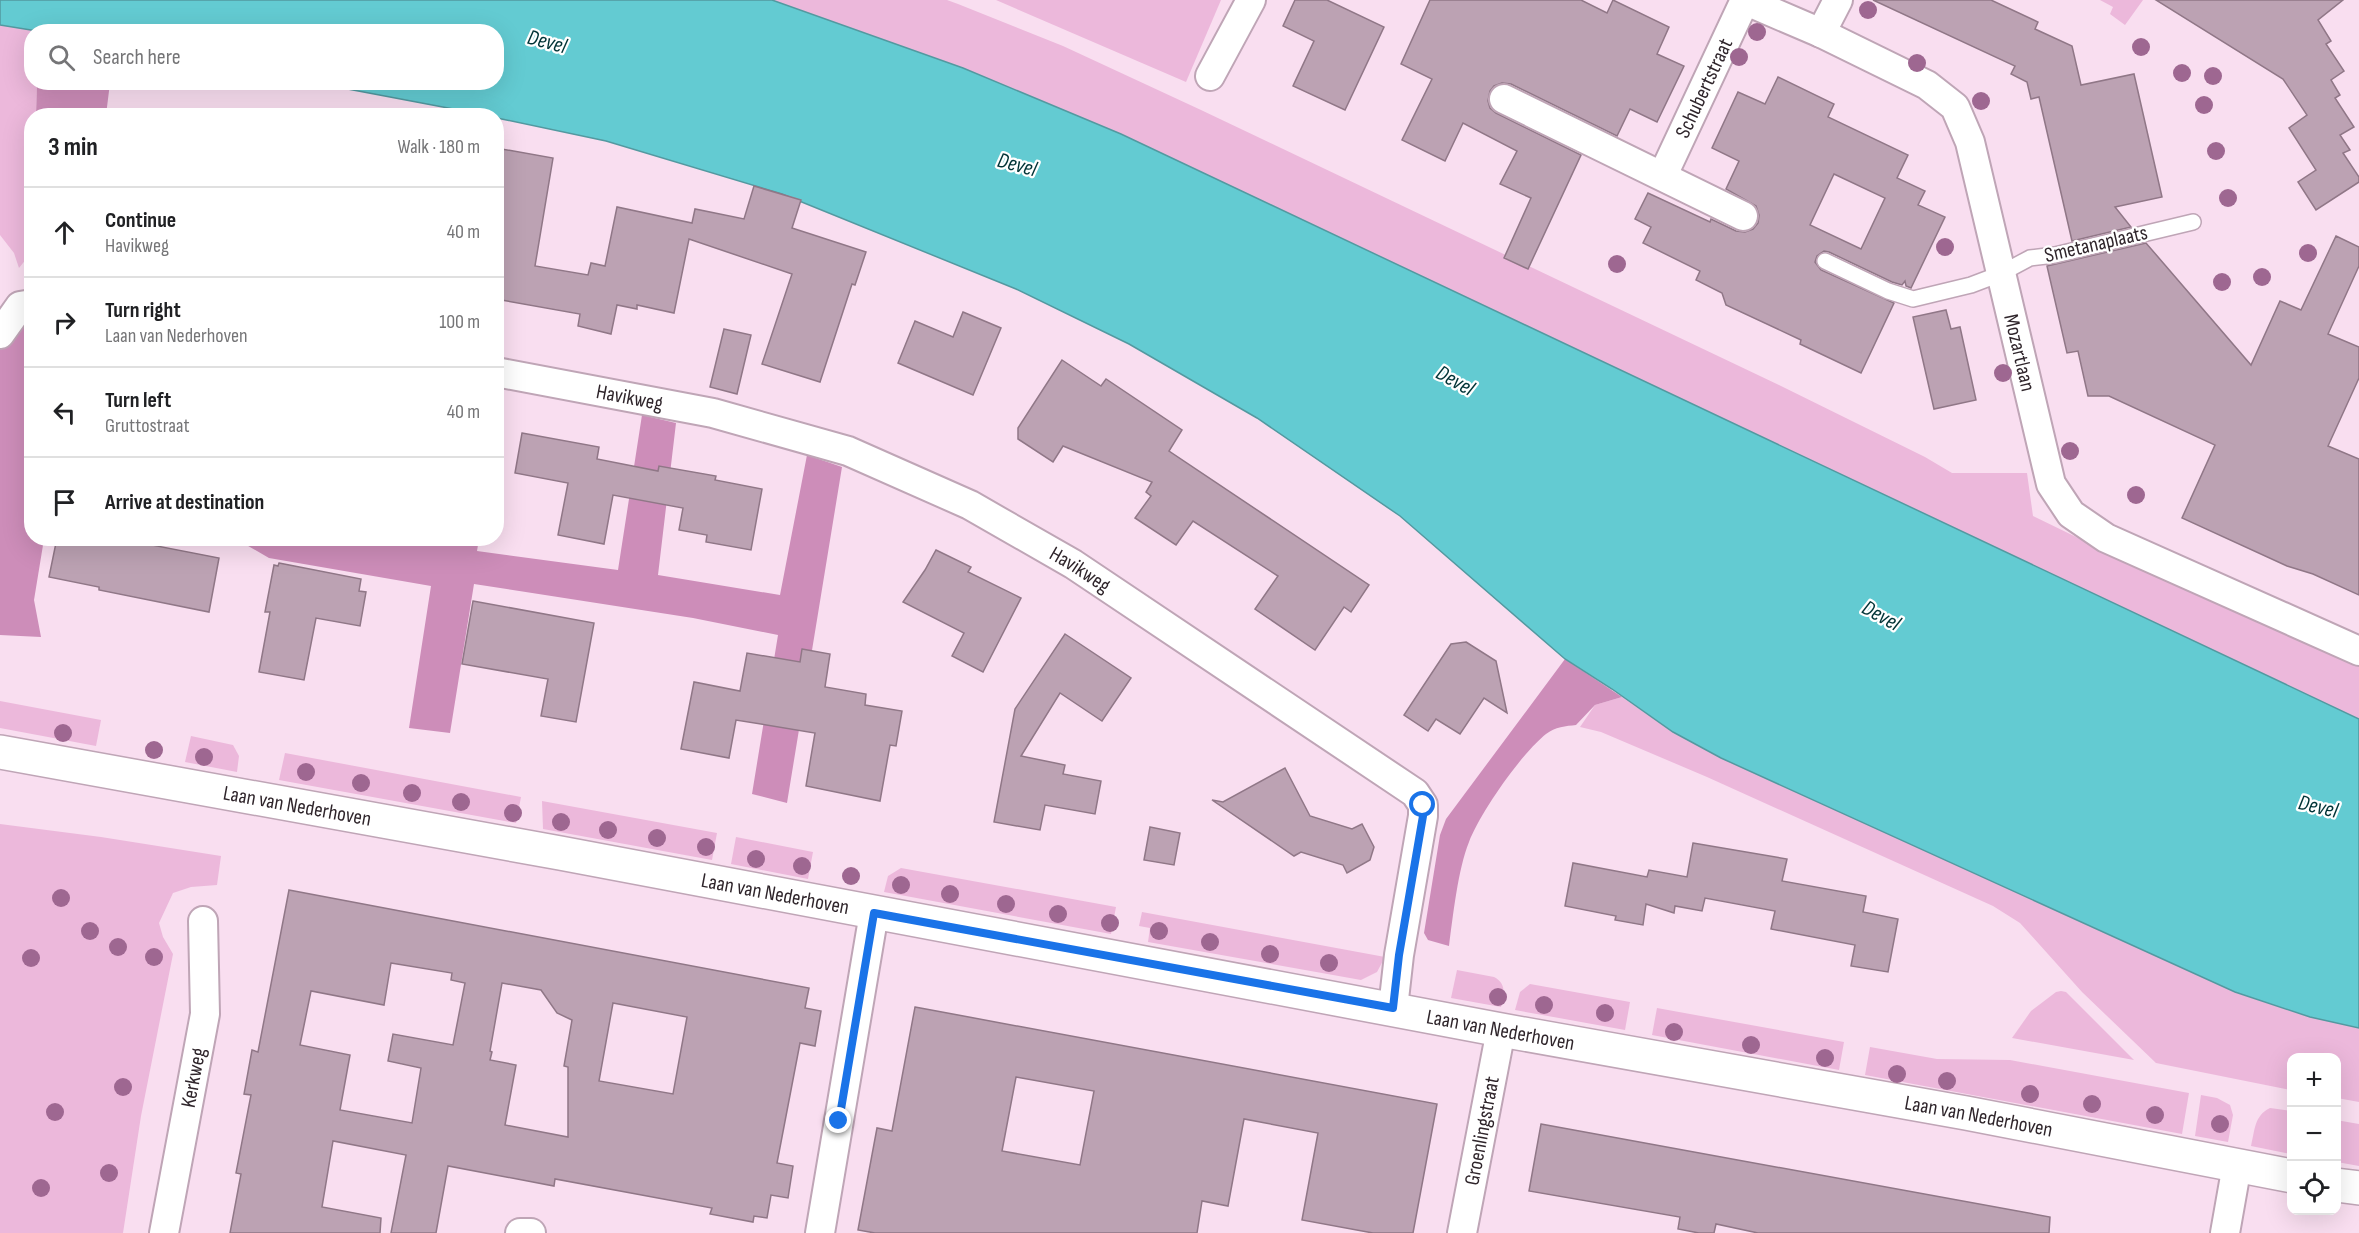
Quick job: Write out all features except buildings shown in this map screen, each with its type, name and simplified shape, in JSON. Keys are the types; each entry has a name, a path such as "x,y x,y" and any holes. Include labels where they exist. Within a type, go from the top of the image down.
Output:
{"main road":[{"name":"Laan van Nederhoven","path":"0,752 526,847 1501,1030 1966,1113 2287,1175"},
{"path":"2341,1186 2359,1188"}],"street":[{"path":"1210,76 1251,0"},
{"name":"Mozartlaan","path":"1744,0 1821,33 1927,85 1955,107 1970,142 2051,484 2071,514 2106,538 2359,651"},
{"name":"Schubertstraat","path":"1663,175 1744,0"},
{"path":"1821,33 1838,0"},
{"path":"1504,99 1743,216"},
{"path":"0,334 20,306 24,305"},
{"name":"Havikweg","path":"504,374 713,413 848,451 970,505 1072,564 1415,793 1423,805 1423,816 1399,955 1393,1008"},
{"path":"820,1233 874,913"},
{"name":"Kerkweg","path":"164,1233 205,1014 203,921"},
{"name":"Groenlingstraat","path":"1462,1233 1501,1030"},
{"path":"2225,1233 2237,1165"},
{"path":"520,1233 531,1233"}],"lane":[{"name":"Smetanaplaats","path":"1825,261 1888,291 1913,299 1971,285 2000,274 2030,258 2055,255 2193,222"}],"shaded area":[{"path":"772,0 947,0 958,4 1063,46 1201,110 1781,386 1925,457 1952,473 2027,473 2033,516 2144,570 2359,665 2359,719 1121,134 963,68"},
{"path":"996,0 1221,0 1186,82"},
{"path":"2100,0 2143,0 2125,25 2110,14 2113,7"},
{"path":"0,25 24,29 24,90 37,90 36,108 24,108 24,262 19,268 14,253 0,235"},
{"path":"37,90 109,90 107,108 36,108"},
{"path":"24,316 24,546 43,546 34,600 41,637 0,635 0,343"},
{"path":"642,415 676,423 658,575 780,595 807,455 842,467 787,803 752,794 778,635 693,618 474,584 450,733 409,728 431,586 269,558 248,546 478,546 477,551 618,570"},
{"path":"1565,659 1622,697 1595,705 1576,725 1561,727 1549,732 1525,755 1482,816 1469,842 1459,879 1449,946 1428,940 1424,933 1440,835 1446,819"},
{"path":"1622,697 1673,732 1721,758 2235,992 2310,1017 2359,1028 2359,1102 2341,1099 2341,1053 2287,1053 2287,1089 2156,1063 2082,992 2020,923 1993,906 1707,777 1601,732 1580,727 1595,705"},
{"path":"0,701 101,720 96,746 0,728"},
{"path":"191,736 233,745 239,756 237,772 185,762"},
{"path":"285,753 521,797 516,823 279,780"},
{"path":"542,801 717,833 712,860 543,829"},
{"path":"0,824 221,856 217,885 191,887 173,893 159,923 163,937 173,954 141,1116 123,1233 0,1233"},
{"path":"736,837 813,852 808,879 731,864"},
{"path":"901,868 1116,907 1111,934 884,892 888,876"},
{"path":"1142,912 1385,957 1377,972 1361,980 1148,942 1150,928 1139,926"},
{"path":"1457,970 1494,977 1498,980 1504,990 1501,1007 1451,998"},
{"path":"1530,984 1630,1002 1625,1030 1515,1010 1520,992"},
{"path":"2056,992 2066,992 2134,1060 2012,1038 2031,1011"},
{"path":"1657,1008 1844,1042 1839,1070 1652,1035"},
{"path":"1870,1047 1937,1059 2010,1060 2189,1093 2182,1134 1865,1075"},
{"path":"2201,1095 2217,1098 2230,1105 2233,1115 2228,1142 2195,1136"},
{"path":"2270,1108 2287,1110 2287,1153 2251,1146 2258,1119"},
{"path":"2341,1121 2359,1124 2359,1166 2341,1163"}],"water":[{"name":"Devel","path":"0,0 772,0 963,68 1121,134 2359,719 2359,1028 2310,1017 2235,992 1721,758 1673,732 1565,659 1400,516 1257,418 1129,344 1016,289 782,194 606,141 504,119 504,108 448,108 353,90 504,90 504,24 24,24 24,29 0,25"}],"route":[{"path":"839,1121 874,913 1393,1008 1399,955 1423,805"}]}
